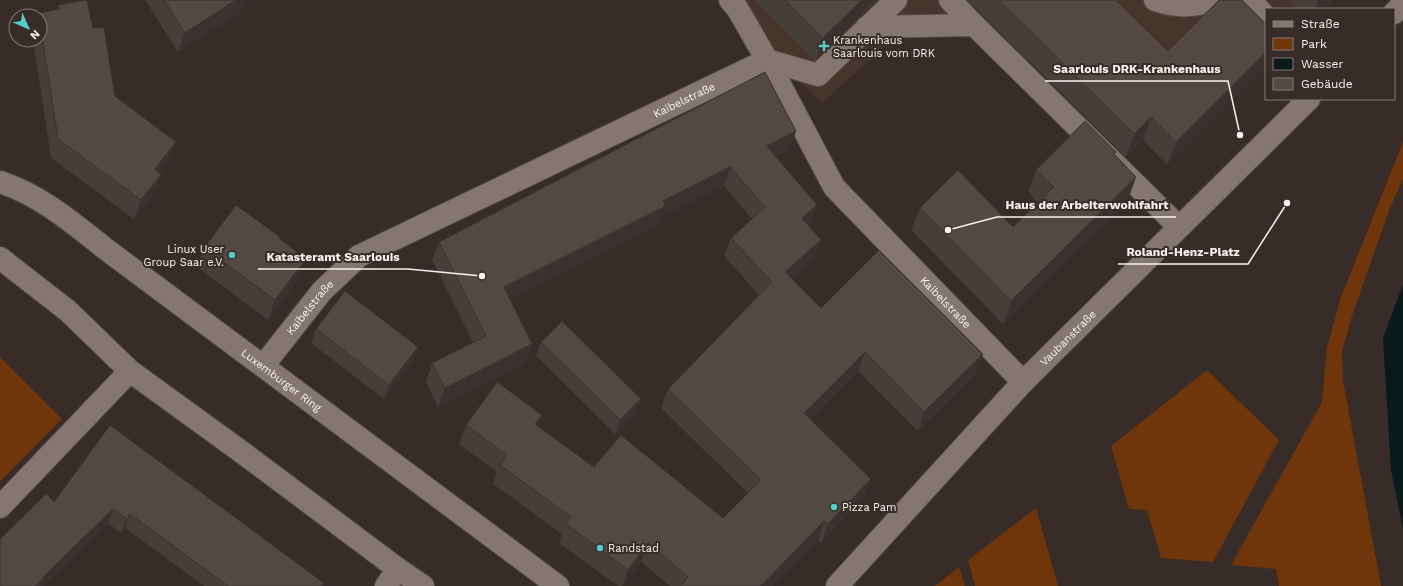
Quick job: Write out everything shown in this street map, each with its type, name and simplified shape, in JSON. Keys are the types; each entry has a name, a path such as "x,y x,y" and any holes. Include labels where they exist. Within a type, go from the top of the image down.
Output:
{"street":[{"path":"730,0 738,8 767,60 818,75 896,0"},
{"path":"950,0 1179,227"},
{"path":"1155,0 1179,6 1194,5 1214,0"},
{"path":"1250,0 1265,16"},
{"path":"1395,12 1403,4"},
{"path":"867,27 974,25"},
{"name":"Kaibelstraße","path":"263,366 322,291 359,256 767,60 834,187 1023,382"},
{"name":"Vaubanstraße","path":"837,586 1023,382 1307,100"},
{"name":"Luxemburger Ring","path":"0,182 14,187 48,204 111,253 558,586"},
{"path":"0,258 68,311 130,371 243,453 392,578 423,586"},
{"path":"0,507 130,371"}],"shaded area":[{"name":"Krankenhaus Saarlouis vom DRK","path":"715,0 1288,0 1296,8 1265,8 1265,10 1159,74 1087,2 1013,75 972,34 894,38 822,103"}],"green space":[{"path":"1403,142 1403,179 1390,208 1352,316 1342,351 1343,380 1381,586 1279,586 1276,569 1231,565 1322,402 1327,347 1341,297"},
{"path":"0,357 62,419 0,482"},
{"path":"1207,370 1279,440 1213,562 1161,558 1147,510 1129,509 1111,446"},
{"path":"1036,508 1058,586 975,586 968,560"},
{"path":"959,567 965,586 935,586"}],"water":[{"path":"1403,284 1403,529 1391,470 1383,338"}],"building":[{"path":"87,0 93,28 104,27 115,96 176,142 155,169 161,175 141,200 58,139 44,48 48,48 48,11 60,9 58,5"},
{"path":"164,0 236,0 185,33"},
{"path":"785,0 862,0 823,38"},
{"path":"999,0 1116,0 1168,51 1219,0 1242,0 1265,23 1265,53 1176,142 1151,117 1134,134"},
{"path":"765,72 796,131 767,146 817,205 802,218 821,240 785,272 821,308 879,250 983,354 924,412 865,352 804,413 871,479 828,524 824,521 761,586 681,586 688,577 648,543 628,570 566,524 571,517 500,465 507,455 466,425 497,382 542,415 535,424 594,467 621,435 723,518 761,480 668,389 772,282 731,238 765,207 730,167 663,201 666,206 504,287 532,344 445,388 432,363 486,336 439,242"},
{"path":"1085,121 1116,152 1114,154 1136,177 1011,301 920,208 958,170 1013,227 1054,187 1036,170"},
{"path":"236,205 280,237 279,238 306,259 275,300 204,248"},
{"path":"345,291 418,347 389,385 316,329"},
{"path":"562,321 641,399 620,420 541,342"},
{"path":"110,425 324,583 322,586 228,586 130,514 127,519 113,509 35,586 0,586 0,539 46,494 54,502"}],"place":[{"name":"Krankenhaus Saarlouis vom DRK","path":"824,46"},
{"name":"Saarlouis DRK-Krankenhaus","path":"1240,135"},
{"name":"Roland-Henz-Platz","path":"1287,203"},
{"name":"Haus der Arbeiterwohlfahrt","path":"948,230"},
{"name":"Linux User Group Saar e.V.","path":"232,255"},
{"name":"Katasteramt Saarlouis","path":"482,276"},
{"name":"Pizza Pam","path":"834,507"},
{"name":"Randstad","path":"600,548"}]}
